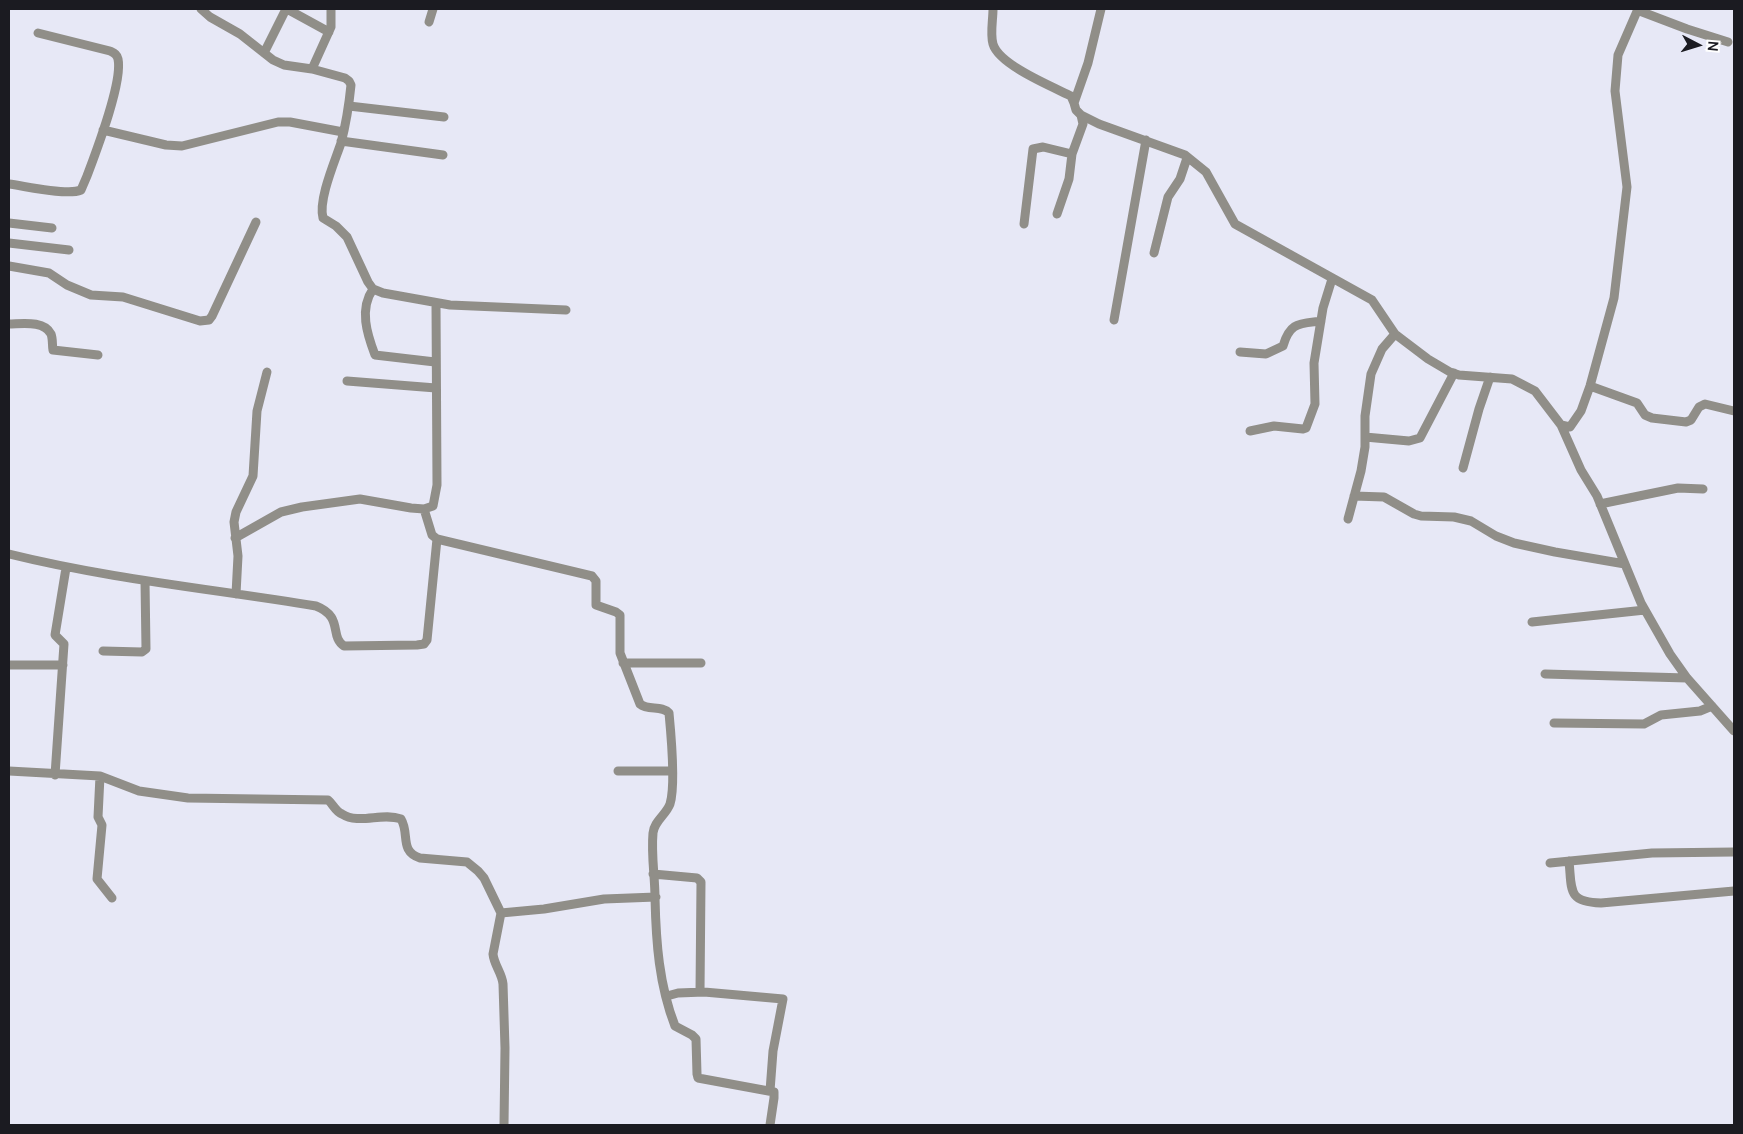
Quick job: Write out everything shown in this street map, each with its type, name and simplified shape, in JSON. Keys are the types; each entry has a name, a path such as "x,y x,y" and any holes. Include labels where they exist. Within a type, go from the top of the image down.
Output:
{"street":[{"path":"201,9 210,17 240,34 264,53 284,65 312,69 345,78 349,81 351,85 342,137 328,181 321,212 323,218 336,226 347,237 373,289 383,293 436,302 484,307 566,310"},
{"path":"264,53 287,9 328,32"},
{"path":"312,69 332,22 331,9"},
{"path":"429,22 433,9"},
{"path":"993,9 993,43 996,50 1026,74 1071,96 1076,110 1081,115 1099,124 1184,155 1206,172 1235,224 1372,300 1395,334 1428,359 1454,373 1512,379 1535,391 1561,425 1581,470 1600,504 1645,610 1670,654 1687,678 1734,730"},
{"path":"1074,103 1088,63 1101,9"},
{"path":"1561,425 1570,426 1581,411 1590,386 1614,298 1627,187 1615,91 1618,55 1638,10 1728,42"},
{"path":"9,184 74,192 81,190 88,176 116,85 117,55 110,51 38,33"},
{"path":"348,106 444,117"},
{"path":"1057,214 1069,179 1072,154 1083,124 1081,115"},
{"path":"103,130 166,145 182,146 278,122 290,122 342,137 443,155"},
{"path":"1114,320 1146,140"},
{"path":"1024,224 1033,149 1043,147 1072,154"},
{"path":"1154,253 1168,197 1180,179 1187,158"},
{"path":"9,266 50,273 67,285 91,295 123,297 204,321 212,316 256,222"},
{"path":"9,223 52,228"},
{"path":"9,243 69,250"},
{"path":"1250,431 1274,426 1306,428 1315,404 1314,363 1323,308 1332,279"},
{"path":"373,289 367,298 365,306 370,338 376,355 435,362"},
{"path":"240,535 281,512 345,500 370,500 424,509 432,506 437,486 436,302"},
{"path":"1240,352 1270,353 1284,346 1287,332 1294,327 1321,321"},
{"path":"9,324 40,325 47,329 50,333 53,350 98,355"},
{"path":"1348,520 1361,471 1365,437 1365,416 1371,374 1382,349 1395,334"},
{"path":"236,594 240,535 234,522 236,512 253,476 256,411 267,372"},
{"path":"1365,437 1408,441 1420,438 1454,373"},
{"path":"1463,468 1478,409 1490,377"},
{"path":"347,381 436,388"},
{"path":"1590,386 1637,403 1645,415 1652,418 1686,422 1691,420 1699,407 1705,404 1734,411"},
{"path":"1600,504 1678,488 1703,489"},
{"path":"1354,496 1384,497 1421,516 1454,516 1471,520 1496,536 1514,543 1625,564"},
{"path":"424,509 432,535 437,539 592,576 596,581 596,605 620,615 620,653 642,706 668,710 670,726 672,789 670,804 654,828 653,874 656,897 658,960 666,996 675,1026 696,1039 698,1078 770,1091 774,1095 770,1125"},
{"path":"9,554 66,568 316,606 330,614 335,622 340,642 344,646 417,645 424,644 427,640 437,539"},
{"path":"56,775 64,643 56,638 55,635 66,568"},
{"path":"103,651 142,652 146,649 146,581"},
{"path":"1532,622 1645,610"},
{"path":"623,663 701,663"},
{"path":"9,665 63,665"},
{"path":"1545,674 1687,678"},
{"path":"1554,723 1644,724 1661,715 1700,711 1712,706"},
{"path":"618,771 672,770"},
{"path":"9,771 100,776 139,791 194,799 328,800 337,811 349,818 398,818 403,821 406,846 414,856 461,861 472,865 484,878 502,913 493,954 501,973 503,984 505,1048 504,1125"},
{"path":"100,776 98,817 102,825 97,879 112,898"},
{"path":"1550,863 1652,854 1734,852"},
{"path":"1569,861 1575,894 1581,901 1611,902 1734,891"},
{"path":"653,874 694,878 701,882 700,992"},
{"path":"502,913 604,900 656,897"},
{"path":"666,996 678,993 700,992 783,999 784,1002 773,1050 770,1091"}]}
